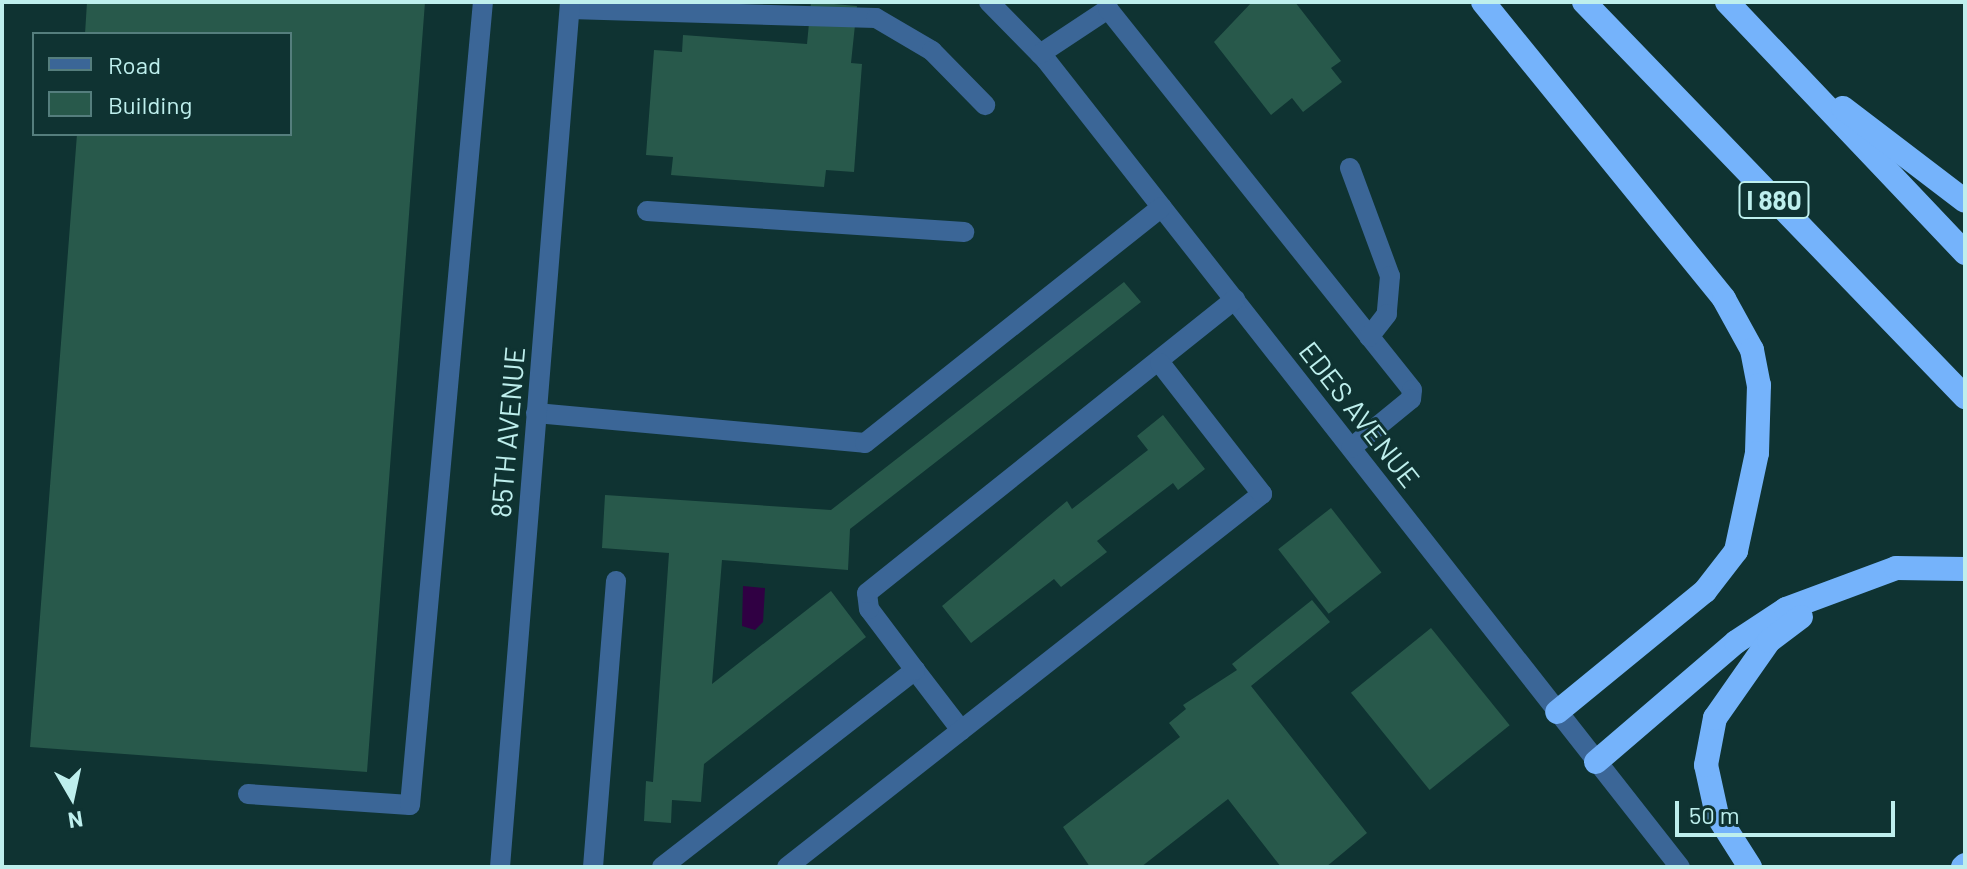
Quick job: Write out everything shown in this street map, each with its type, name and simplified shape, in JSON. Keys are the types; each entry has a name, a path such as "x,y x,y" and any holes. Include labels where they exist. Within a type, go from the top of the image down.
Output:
{"highway":[{"path":"1483,2 1724,299 1752,350 1759,385 1757,453 1736,551 1705,591 1557,712"},
{"name":"I 880","path":"1584,2 1965,397"},
{"path":"1727,2 1965,253"},
{"path":"1799,76 1965,201"},
{"path":"1596,762 1736,642 1786,609 1844,583 1896,568 1965,569"},
{"path":"1750,867 1717,815 1706,765 1715,718 1769,641 1844,583"}],"street":[{"path":"248,794 410,805 483,2"},
{"name":"EDES AVENUE","path":"989,2 1040,54 1680,867"},
{"path":"570,5 856,16 901,27 985,105"},
{"name":"85TH AVENUE","path":"500,867 570,5"},
{"path":"1040,54 1108,9 1412,390 1411,399 1351,448"},
{"path":"1350,168 1390,276 1387,314 1369,337"},
{"path":"536,413 865,443 1162,207"},
{"path":"647,211 964,232"},
{"path":"961,730 869,609 867,593 1160,363 1235,299"},
{"path":"787,867 1262,494 1160,363"},
{"path":"593,867 616,581"},
{"path":"662,867 915,670"}],"shaded area":[{"path":"743,586 765,588 763,622 755,630 742,626"}],"building":[{"path":"87,2 425,2 367,772 30,747 77,136 292,136 292,32 85,32"},
{"path":"811,2 857,6 851,63 862,64 854,172 826,170 824,187 671,175 673,157 646,155 654,50 682,52 683,35 807,44"},
{"path":"1252,2 1295,2 1341,61 1331,68 1342,82 1303,112 1292,98 1271,115 1214,42"},
{"path":"1124,282 1141,302 850,529 848,570 722,560 712,684 831,591 866,637 704,764 701,802 672,800 671,823 644,821 646,781 653,782 669,553 602,548 605,495 831,510"},
{"path":"1163,415 1205,469 1178,490 1173,483 1097,541 1107,552 1061,587 1054,579 971,643 942,606 1067,501 1072,509 1148,450 1137,436"},
{"path":"1331,508 1381,573 1329,614 1278,549"},
{"path":"1312,600 1330,622 1251,686 1367,833 1326,867 1281,867 1228,799 1141,867 1090,867 1063,827 1180,737 1169,723 1186,709 1183,705 1237,670 1232,664"},
{"path":"1431,628 1510,725 1430,790 1351,693"}]}
